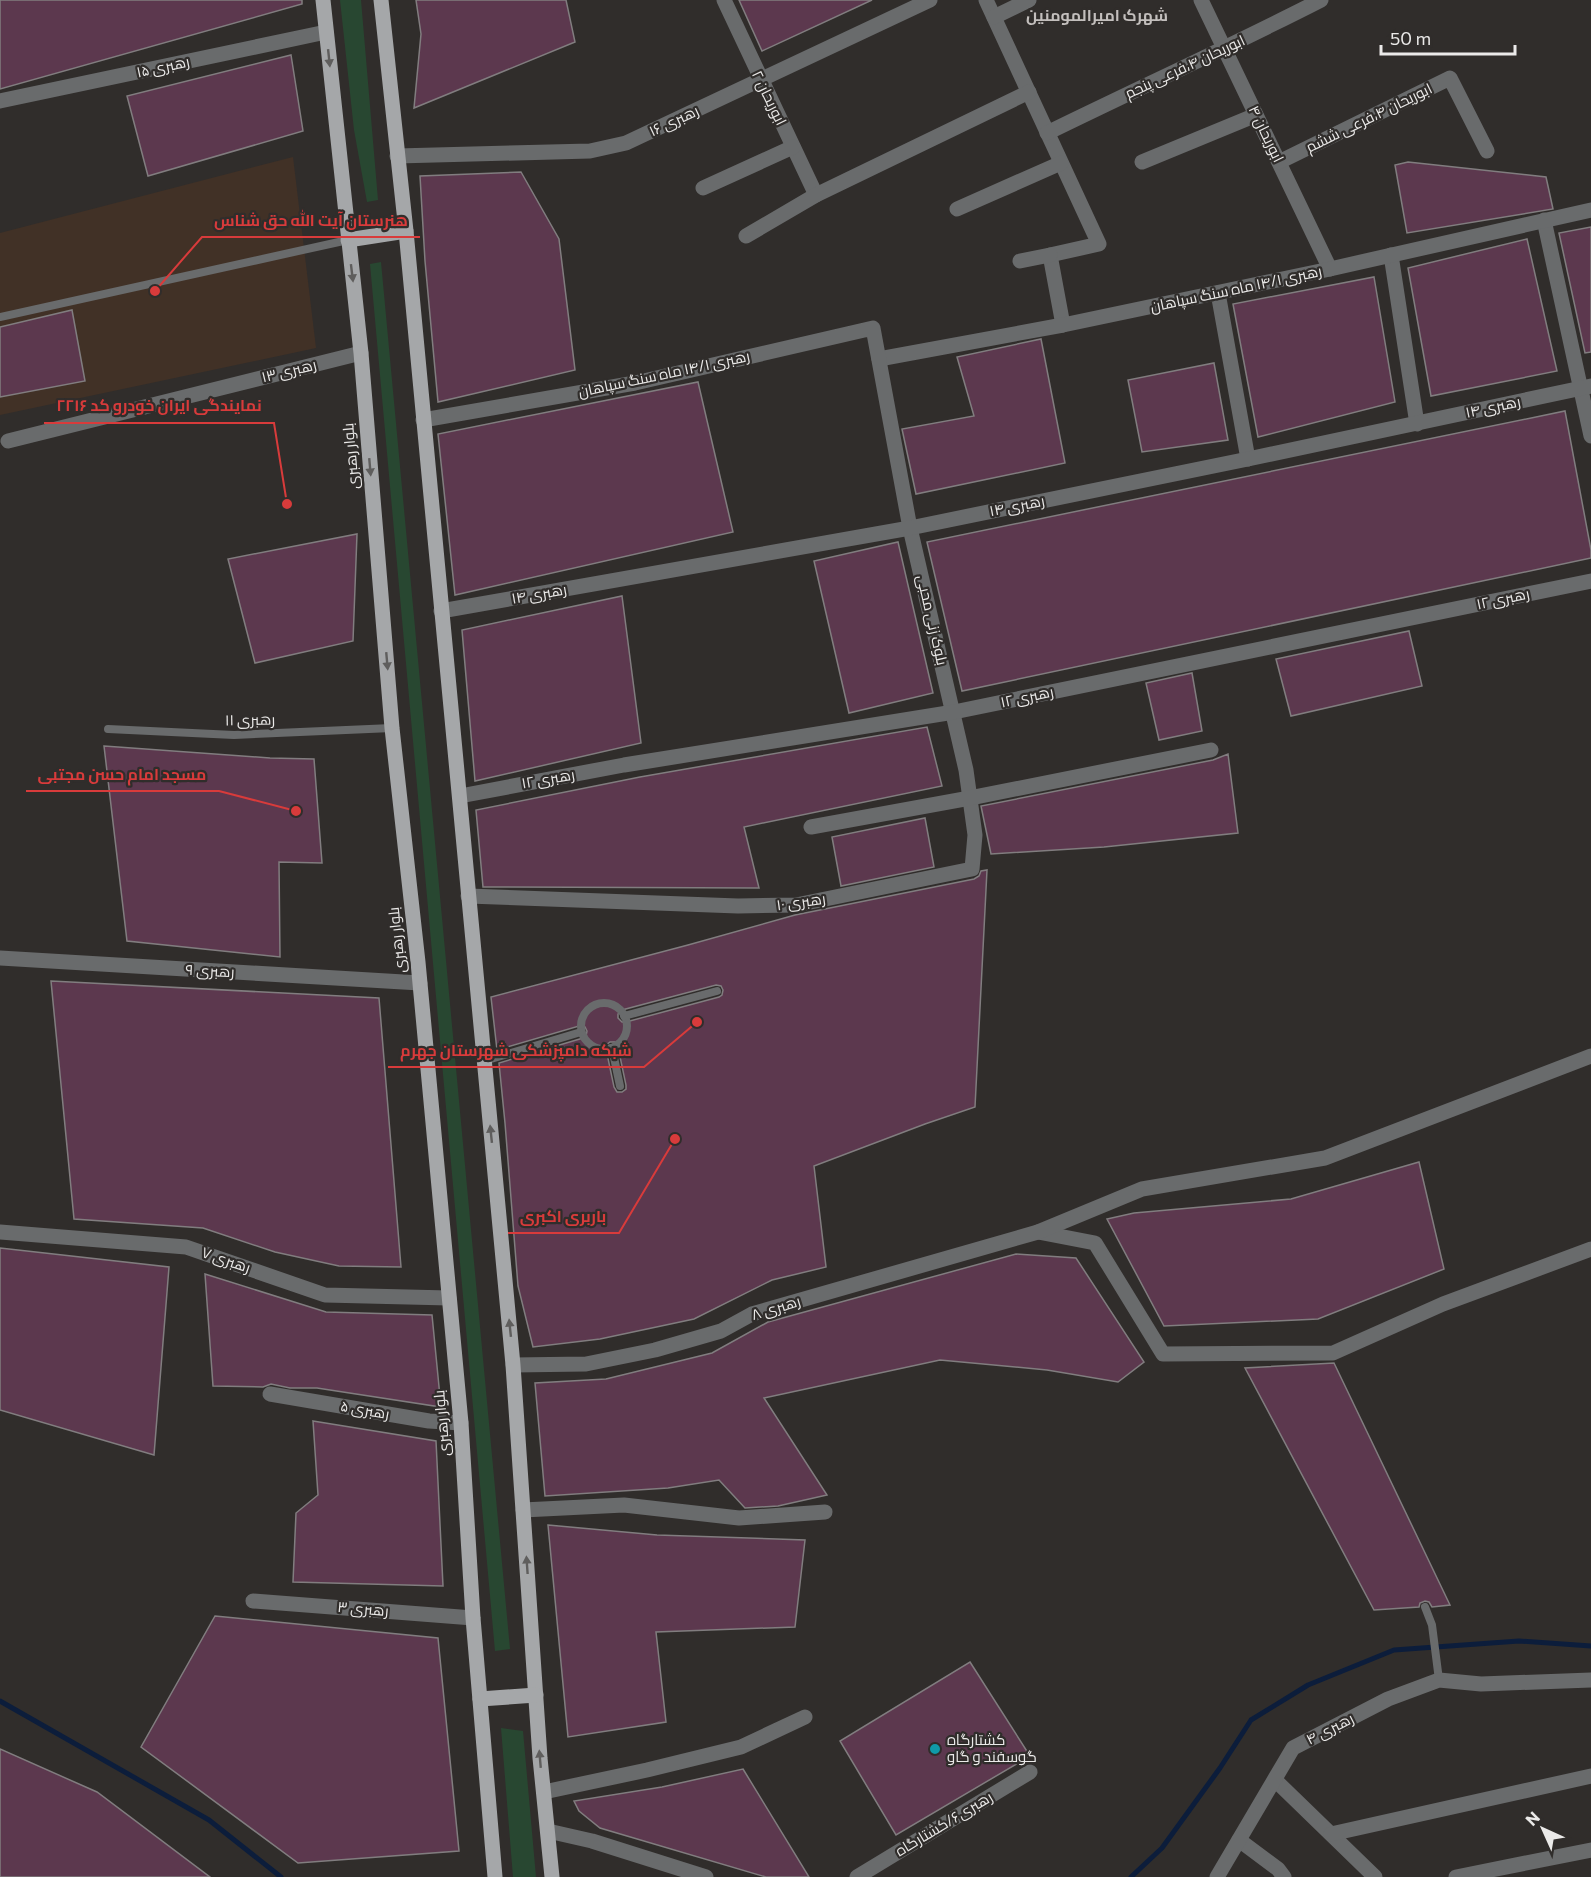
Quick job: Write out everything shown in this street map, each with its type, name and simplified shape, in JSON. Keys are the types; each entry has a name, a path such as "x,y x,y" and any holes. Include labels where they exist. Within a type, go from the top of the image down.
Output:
{"main road":[{"name":"بلوار رهبری","path":"323,0 361,353 392,728 420,983 461,1423 473,1618 495,1877"},
{"path":"381,0 406,231 513,1365 536,1695 552,1877"},
{"path":"348,240 406,231"},
{"path":"480,1699 536,1695"}],"street":[{"name":"ابوریحان ۲","path":"724,0 816,195"},
{"name":"رهبری ۱۶","path":"397,156 590,151 626,143 930,0"},
{"path":"986,0 1099,244 1020,261"},
{"path":"994,17 1029,0"},
{"name":"ابوریحان ۴","path":"1201,0 1330,269"},
{"name":"ابوریحان ۴،فرعی پنجم","path":"1047,133 1321,0"},
{"name":"رهبری ۱۵","path":"0,101 326,32"},
{"name":"ابوریحان ۴،فرعی ششم","path":"1279,162 1450,78 1487,151"},
{"path":"746,236 816,195 1029,92"},
{"path":"1142,162 1256,114"},
{"path":"703,188 793,147"},
{"path":"957,209 1062,163"},
{"name":"رهبری ۱۴/۱ ماه سنگ سپاهان","path":"879,359 1063,325 1330,269 1591,210"},
{"path":"1544,220 1586,388 1591,436"},
{"path":"1050,255 1063,325"},
{"path":"1391,255 1417,424"},
{"path":"1218,292 1248,459"},
{"name":"رهبری ۱۴/۱ ماه سنگ سپاهان","path":"423,420 635,382 873,328 910,528"},
{"name":"رهبری ۱۳","path":"8,441 361,353"},
{"name":"رهبری ۱۴","path":"441,611 910,528 1586,388"},
{"name":"بلوک زنی محبی","path":"910,528 954,712"},
{"name":"رهبری ۱۲","path":"460,796 624,765 954,712 1591,580"},
{"name":"رهبری ۱۰","path":"468,896 738,906 796,905 972,869 975,835 966,770 954,712"},
{"path":"811,827 1211,750"},
{"name":"رهبری ۹","path":"0,958 420,983"},
{"name":"رهبری ۸","path":"513,1365 586,1364 655,1350 722,1331 752,1314 1038,1232 1142,1189 1325,1158 1591,1056"},
{"name":"رهبری ۷","path":"0,1232 186,1247 325,1295 449,1298"},
{"path":"1038,1232 1095,1243 1163,1354 1333,1353 1443,1304 1591,1249"},
{"name":"رهبری ۵","path":"270,1394 429,1421 461,1423"},
{"path":"523,1510 624,1504 739,1518 825,1512"},
{"name":"رهبری ۳","path":"254,1601 473,1618"},
{"path":"1439,1680 1481,1684 1591,1680"},
{"name":"رهبری ۴","path":"1217,1877 1293,1748 1389,1699 1439,1680"},
{"path":"544,1792 741,1748 805,1717"},
{"name":"رهبری۶/کشتارگاه","path":"857,1877 1030,1772"},
{"path":"1331,1834 1591,1776"},
{"path":"1275,1780 1375,1877"},
{"path":"548,1835 592,1841 706,1877"},
{"path":"1239,1840 1278,1869 1284,1877"},
{"path":"1456,1877 1591,1850"}],"lane":[{"path":"0,317 348,240"},
{"name":"رهبری ۱۱","path":"108,729 234,735 392,728"},
{"path":"624,1016 717,991"},
{"path":"601,1003 616,1007 624,1016 627,1026 626,1033 622,1040 612,1048 596,1048 589,1044 581,1032 583,1017 587,1010 601,1003"},
{"path":"484,1061 581,1032"},
{"path":"612,1048 620,1086"},
{"path":"1425,1607 1432,1624 1439,1680"}],"shaded area":[{"path":"293,157 316,348 0,415 0,233"}],"green space":[{"path":"340,0 361,0 378,200 367,202 354,130"},
{"path":"381,262 510,1649 495,1651 370,264"},
{"path":"501,1728 523,1731 536,1877 513,1877"}],"building":[{"path":"0,0 302,0 302,4 0,89"},
{"path":"416,0 566,0 575,42 414,108 421,34"},
{"path":"739,0 872,0 762,51"},
{"path":"291,55 303,131 148,176 127,96"},
{"path":"1408,162 1546,177 1553,209 1407,233 1395,165"},
{"path":"521,172 559,239 575,370 438,402 420,176"},
{"path":"1591,227 1591,352 1585,353 1559,233"},
{"path":"1527,239 1557,371 1431,396 1408,268"},
{"path":"1374,277 1395,402 1258,437 1233,304"},
{"path":"72,310 85,381 0,397 0,327"},
{"path":"1041,339 1065,463 916,494 902,429 974,416 957,357"},
{"path":"1214,363 1228,440 1142,452 1128,380"},
{"path":"698,382 733,532 455,595 438,434"},
{"path":"1565,411 1591,558 962,691 927,542"},
{"path":"357,534 353,641 255,663 228,559"},
{"path":"898,542 933,693 849,713 814,561"},
{"path":"622,596 641,743 475,781 462,630"},
{"path":"1409,631 1422,686 1291,716 1276,659"},
{"path":"1192,673 1202,731 1159,740 1146,683"},
{"path":"927,727 942,786 744,827 759,888 483,887 476,810 640,777"},
{"path":"104,746 314,759 322,863 279,862 280,957 127,941"},
{"path":"1228,754 1238,833 1104,847 991,854 981,806 1213,760"},
{"path":"925,818 934,867 841,886 832,837"},
{"path":"987,870 975,1107 814,1166 826,1267 772,1280 694,1319 600,1339 533,1347 518,1286 499,1063 583,1038 587,1031 585,1027 579,1026 497,1050 491,997 795,915 974,879 981,871","holes":["716,985 721,986 723,990 719,997 626,1022 618,1018 622,1010","615,1042 618,1047 626,1085 626,1089 622,1092 617,1092 614,1087 606,1049 606,1045"]},
{"path":"51,981 379,998 401,1267 339,1266 275,1252 203,1228 74,1219"},
{"path":"1419,1162 1444,1269 1318,1319 1164,1326 1107,1219 1134,1213 1291,1199"},
{"path":"0,1248 169,1267 154,1455 0,1410"},
{"path":"1016,1254 1076,1258 1144,1362 1118,1382 1047,1370 940,1360 764,1398 827,1495 778,1506 745,1508 719,1480 668,1488 545,1496 535,1383 606,1379 712,1353 768,1322"},
{"path":"205,1274 326,1312 432,1315 441,1407 317,1388 290,1388 271,1384 263,1387 213,1386"},
{"path":"1334,1363 1450,1605 1432,1607 1429,1602 1425,1601 1420,1603 1419,1607 1374,1610 1245,1368"},
{"path":"313,1421 436,1441 443,1586 293,1582 296,1513 318,1495"},
{"path":"548,1525 657,1535 805,1540 795,1627 656,1632 666,1722 568,1737"},
{"path":"215,1616 438,1638 459,1851 298,1863 141,1747"},
{"name":"کشتارگاه گوسفند و گاو","path":"970,1662 1030,1756 896,1835 840,1741"},
{"path":"0,1749 97,1792 210,1877 0,1877"},
{"path":"743,1769 809,1877 766,1877 600,1828 579,1811 574,1801 662,1787"}],"waterway":[{"path":"1131,1877 1162,1848 1220,1768 1251,1720 1308,1685 1394,1650 1519,1641 1591,1646"},
{"path":"0,1701 209,1820 281,1877"}],"place":[{"name":"هنرستان آیت الله حق شناس","path":"155,291"},
{"name":"نمایندگی ایران خودرو کد ۲۲۱۶","path":"287,504"},
{"name":"مسجد امام حسن مجتبی","path":"296,811"},
{"name":"شبکه دامپزشکی شهرستان جهرم","path":"697,1022"},
{"name":"باربری اکبری","path":"675,1139"},
{"name":"کشتارگاه گوسفند و گاو","path":"935,1749"}],"district":[{"name":"شهرک امیرالمومنین","path":"1097,15"}]}
